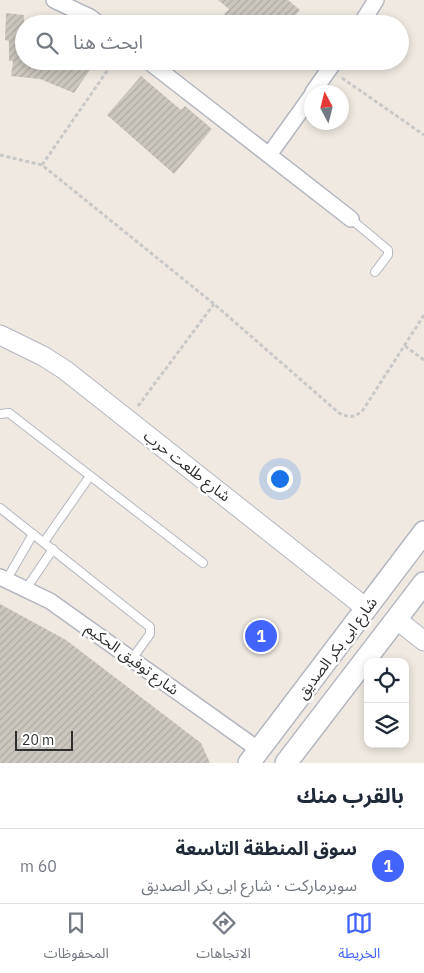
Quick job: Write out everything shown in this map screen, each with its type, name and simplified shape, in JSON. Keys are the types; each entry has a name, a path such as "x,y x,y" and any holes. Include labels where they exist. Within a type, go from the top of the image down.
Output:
{"main road":[{"name":"شارع ابى بكر الصديق","path":"254,756 424,532"},
{"name":"شارع ابى بكر الصديق","path":"286,763 424,582"},
{"path":"382,588 396,595 401,613"},
{"path":"349,632 359,644 375,648"}],"street":[{"path":"54,0 86,15"},
{"path":"367,15 376,0"},
{"path":"160,70 351,219"},
{"path":"318,85 329,70"},
{"path":"269,155 304,105"},
{"name":"شارع طلعت حرب","path":"0,335 36,352 65,370 366,609"},
{"name":"شارع توفيق الحكيم","path":"3,578 50,601 132,659 254,756"},
{"path":"401,613 424,641"}],"lane":[{"path":"351,219 388,250 388,255 375,272"},
{"path":"0,414 9,414 203,563"},
{"path":"44,542 90,476"},
{"path":"0,508 150,626 150,634 132,659"},
{"path":"3,578 33,534"},
{"path":"26,589 53,549"}],"path":[{"path":"42,165 108,70"},
{"path":"339,70 424,135"},
{"path":"0,155 42,165 214,304 347,418 356,416 363,410 424,315"},
{"path":"128,420 214,304"},
{"path":"405,346 424,360"}],"building":[{"path":"218,0 288,0 300,10 296,15 224,15 229,9"},
{"path":"6,13 24,15 15,15 15,70 90,70 74,93 40,79 11,76 13,61 9,61 9,41 5,40"},
{"path":"141,76 181,110 185,106 212,129 174,174 107,115"},
{"path":"0,604 66,640 201,743 210,763 0,763"}],"place":[{"name":"سوق المنطقة التاسعة","path":"261,636"}]}
